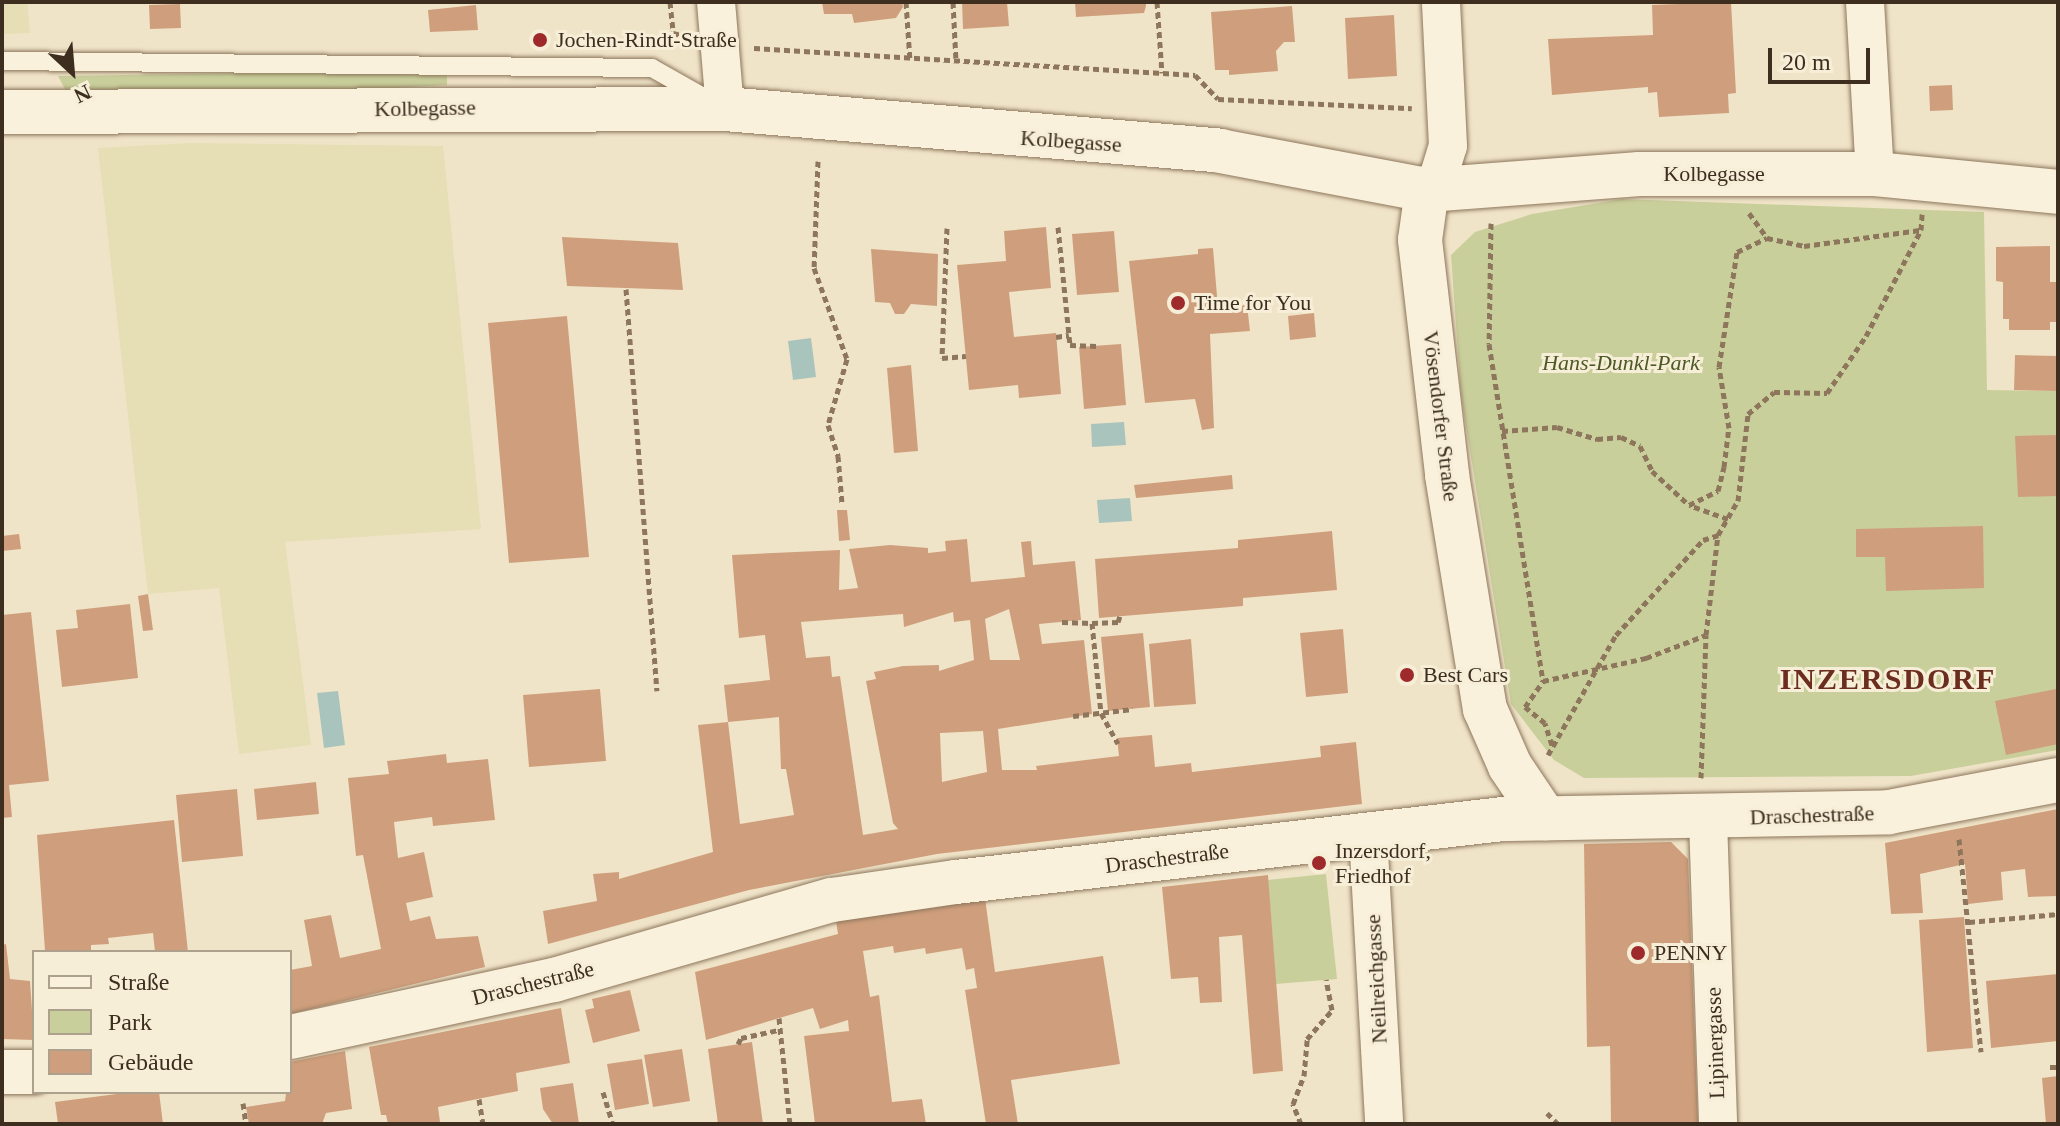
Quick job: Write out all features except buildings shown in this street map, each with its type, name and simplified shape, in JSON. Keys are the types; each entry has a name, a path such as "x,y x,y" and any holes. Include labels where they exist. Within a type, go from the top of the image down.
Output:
{"main road":[{"name":"Kolbegasse","path":"2,112 80,114 555,106 725,109 1220,151 1427,190 1639,174 1889,175 2058,192"},
{"name":"Kolbegasse","path":"2,130 80,114"},
{"name":"Vösendorfer Straße","path":"1427,190 1420,240 1447,475 1485,709 1510,766 1545,818"},
{"name":"Draschestraße","path":"292,1037 554,980 832,900 1368,834 1545,818 1708,819 1889,812 2058,780"},
{"path":"2,1072 32,1072"}],"street":[{"path":"716,2 725,109"},
{"name":"Vösendorfer Straße","path":"1427,190 1445,160 1447,109 1441,2"},
{"path":"1865,2 1889,175"},
{"name":"Lipinergasse","path":"1708,819 1718,1124"},
{"name":"Neilreichgasse","path":"1368,834 1384,1124"}],"lane":[{"path":"2,61 652,68 725,109"}],"path":[{"path":"670,2 673,33"},
{"path":"906,2 910,61"},
{"path":"953,2 956,62"},
{"path":"1157,2 1162,73"},
{"path":"749,47 910,61 1195,75 1218,99 1447,109"},
{"path":"818,161 814,268 847,359 828,425 838,456 842,504"},
{"path":"1708,819 1701,777 1706,635 1718,535 1738,501 1748,414 1774,392 1827,393 1866,336 1921,230 1923,207 1889,175"},
{"path":"1744,201 1767,238"},
{"path":"1483,218 1491,215 1489,344 1543,681"},
{"path":"1058,227 1070,345 1097,346"},
{"path":"947,228 942,358 966,356"},
{"path":"1689,505 1718,491 1724,467 1729,428 1719,367 1737,252 1767,238 1804,246 1921,230"},
{"path":"626,289 657,691"},
{"path":"1056,337 1069,335"},
{"path":"1502,431 1557,427 1597,439 1621,437 1640,446 1652,471 1689,505 1728,519"},
{"path":"1706,635 1646,658 1600,666 1543,681 1525,707 1545,723 1553,746 1600,666 1616,635 1703,540 1718,535"},
{"path":"1062,622 1118,622 1120,616"},
{"path":"1092,623 1102,715 1118,744"},
{"path":"1073,716 1133,709"},
{"path":"1959,834 1981,1052"},
{"path":"1969,922 2058,914"},
{"path":"1301,1124 1293,1104 1304,1076 1307,1039 1332,1010 1326,980"},
{"path":"779,1018 790,1124"},
{"path":"738,1044 741,1038 779,1030"},
{"path":"2050,1067 2058,1067"},
{"path":"603,1092 613,1124"},
{"path":"479,1099 483,1124"},
{"path":"243,1103 246,1124"},
{"path":"1547,1113 1558,1124"}],"shaded area":[{"path":"2,2 27,2 30,33 2,34"},
{"path":"190,143 443,146 481,529 285,542 311,745 239,754 219,588 148,594 98,148"}],"green space":[{"path":"253,73 447,75 447,85 68,95 58,76"},
{"name":"Hans-Dunkl-Park","path":"1622,199 1984,212 1987,390 2058,391 2058,750 1911,776 1584,778 1554,760 1511,704 1461,395 1451,255 1475,232 1532,214"},
{"path":"1326,874 1337,979 1276,984 1268,880"}],"water":[{"path":"811,338 816,377 793,380 788,341"},
{"path":"1124,422 1126,445 1092,447 1091,424"},
{"path":"1130,498 1132,521 1099,523 1097,500"},
{"path":"338,691 345,745 324,748 317,693"}],"place":[{"name":"Jochen-Rindt-Straße","path":"540,40"},
{"name":"Time for You","path":"1178,303"},
{"name":"Best Cars","path":"1407,675"},
{"name":"Inzersdorf, Friedhof","path":"1319,863"},
{"name":"PENNY","path":"1638,953"}],"district":[{"name":"INZERSDORF","path":"1888,679"}]}
